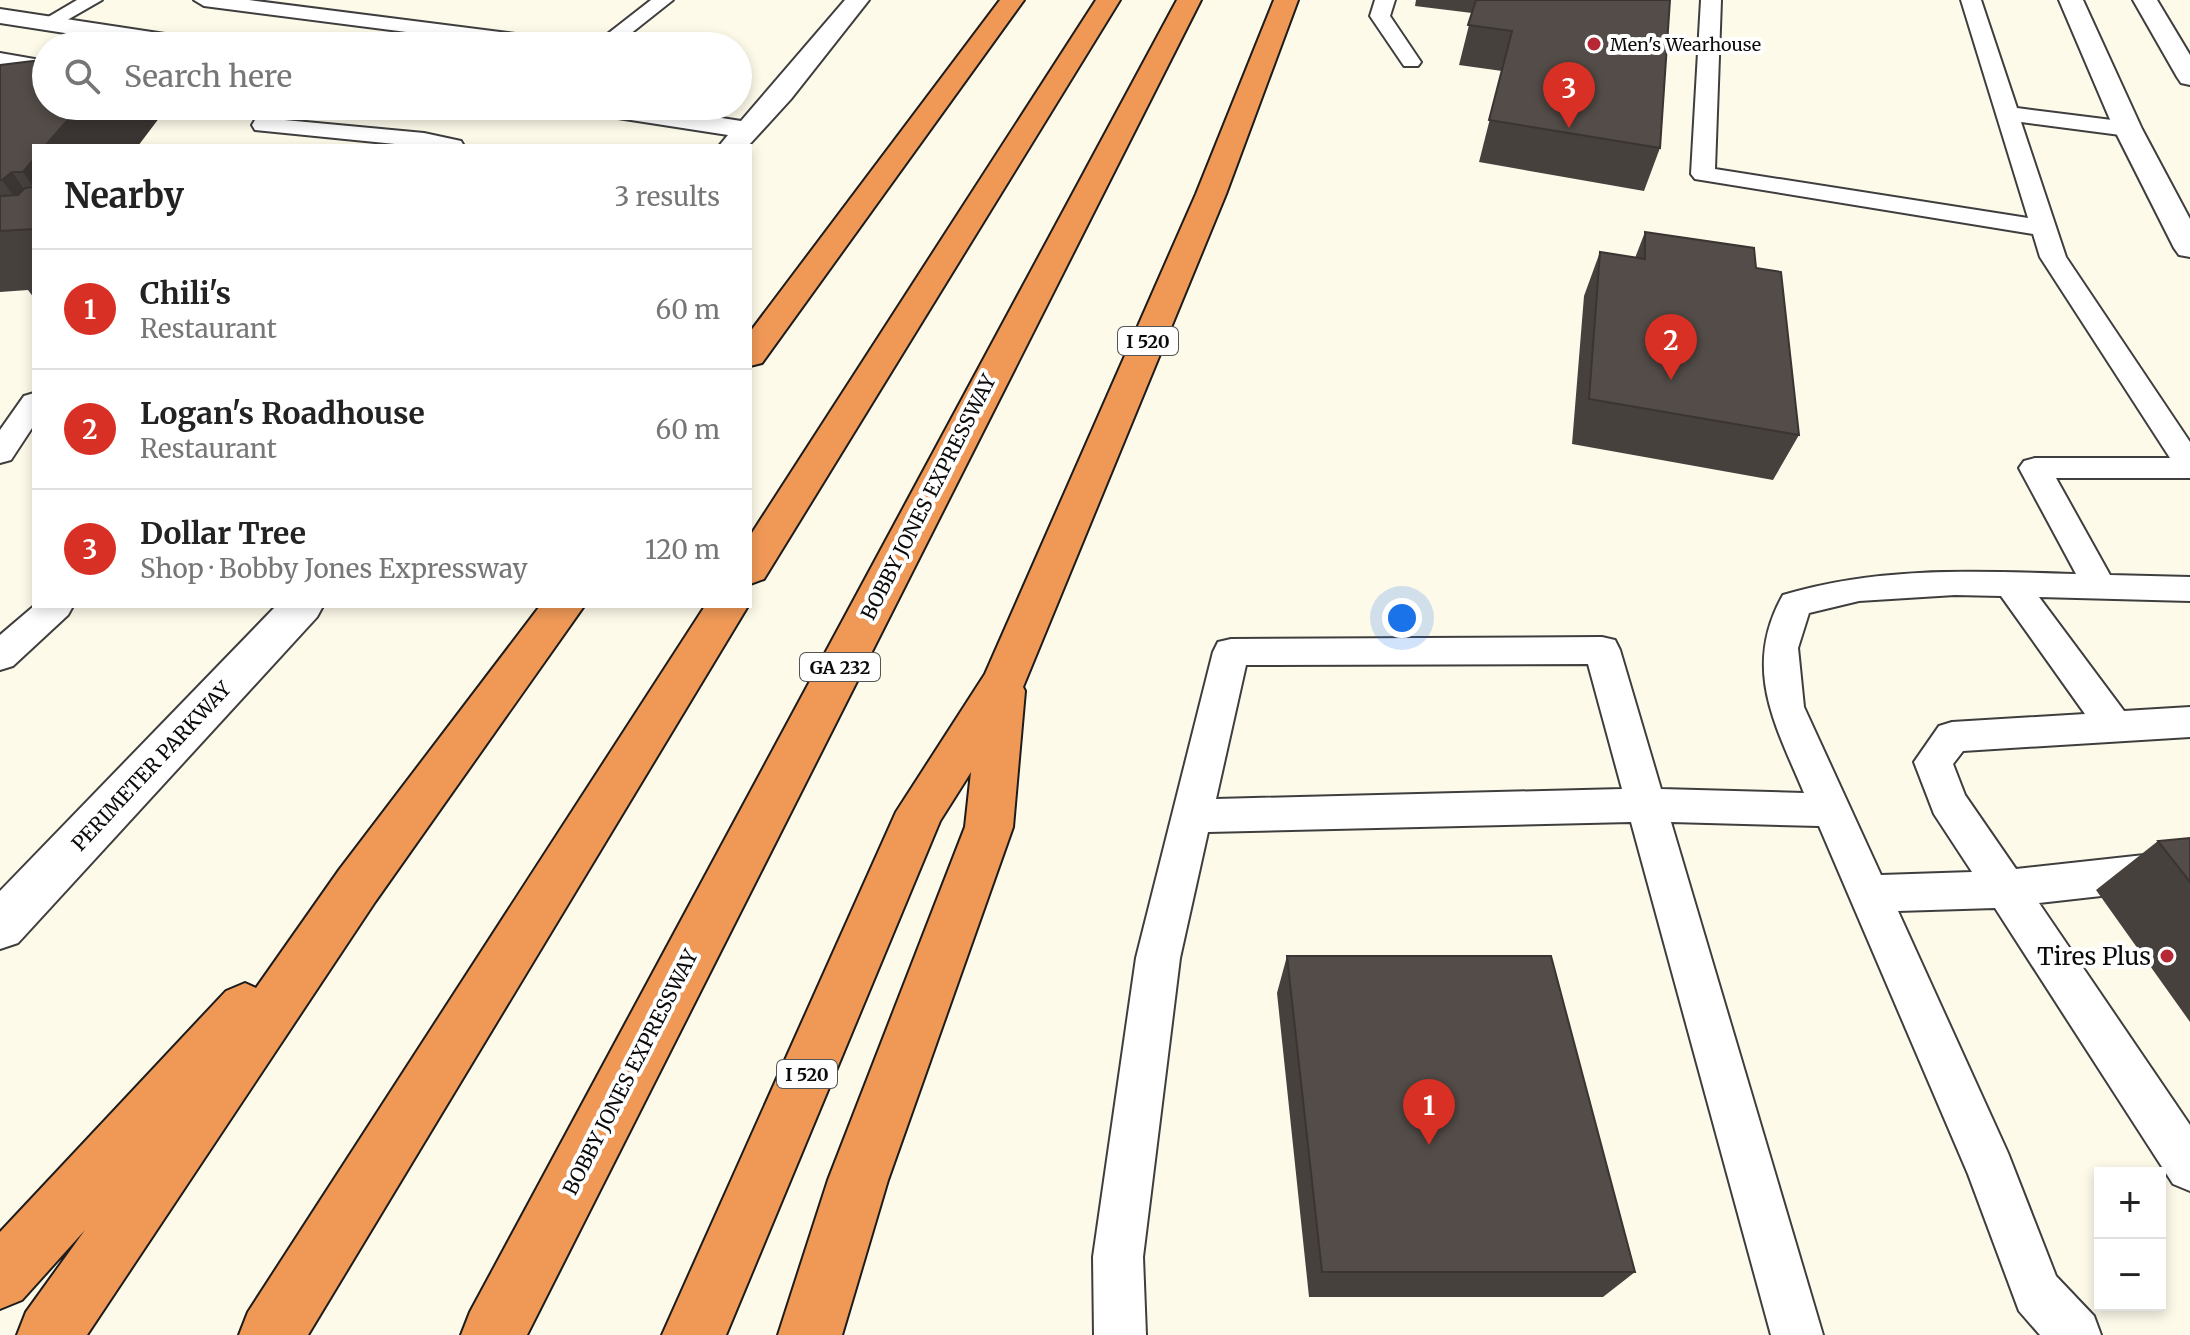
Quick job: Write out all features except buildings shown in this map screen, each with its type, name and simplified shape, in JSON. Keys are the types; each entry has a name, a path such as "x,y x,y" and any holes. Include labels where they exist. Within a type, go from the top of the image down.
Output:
{"highway":[{"path":"752,353 1012,0"},
{"path":"752,566 1108,0"},
{"name":"BOBBY JONES EXPRESSWAY","path":"493,1335 1189,0"},
{"name":"I 520","path":"694,1335 920,812 1004,681 1211,194 1286,0"},
{"path":"49,1335 357,886 562,608"},
{"path":"271,1335 726,608"},
{"path":"810,1335 858,1180 989,827 1004,681"},
{"path":"0,1278 357,886"}],"street":[{"path":"657,120 740,138 819,49 857,0"},
{"path":"2071,0 2128,129 2190,248"},
{"path":"2145,0 2190,77"},
{"path":"0,16 107,32"},
{"name":"PERIMETER PARKWAY","path":"3,918 300,608"}],"lane":[{"path":"48,23 92,0"},
{"path":"204,0 448,32"},
{"path":"334,18 361,0"},
{"path":"621,32 663,0"},
{"path":"1385,0 1380,16 1411,62"},
{"path":"1711,0 1703,174 2044,228"},
{"path":"1971,0 2053,257 2190,466"},
{"path":"0,59 32,65"},
{"path":"2008,114 2128,129"},
{"path":"251,144 264,120"},
{"path":"294,120 420,143"},
{"path":"0,453 32,405"},
{"path":"2099,586 2035,468 2190,466"},
{"path":"2075,1335 2037,1293 1991,1170 1786,707 1780,648 1795,604 1859,589 1955,583 2190,589"},
{"path":"2011,585 2115,727"},
{"path":"0,656 54,608"},
{"path":"1120,1335 1118,1257 1158,958 1231,652 1602,650 1797,1335"},
{"path":"2190,722 1952,737 1933,762 1948,802 2190,1167"},
{"path":"1192,816 1646,805 1831,810"},
{"path":"1868,894 2005,889 2190,868"}],"place":[{"name":"Men's Wearhouse","path":"1594,44"},
{"name":"Dollar Tree","path":"1569,128"},
{"name":"Logan's Roadhouse","path":"1671,380"},
{"name":"Tires Plus","path":"2167,956"},
{"name":"Chili's","path":"1429,1145"}]}
